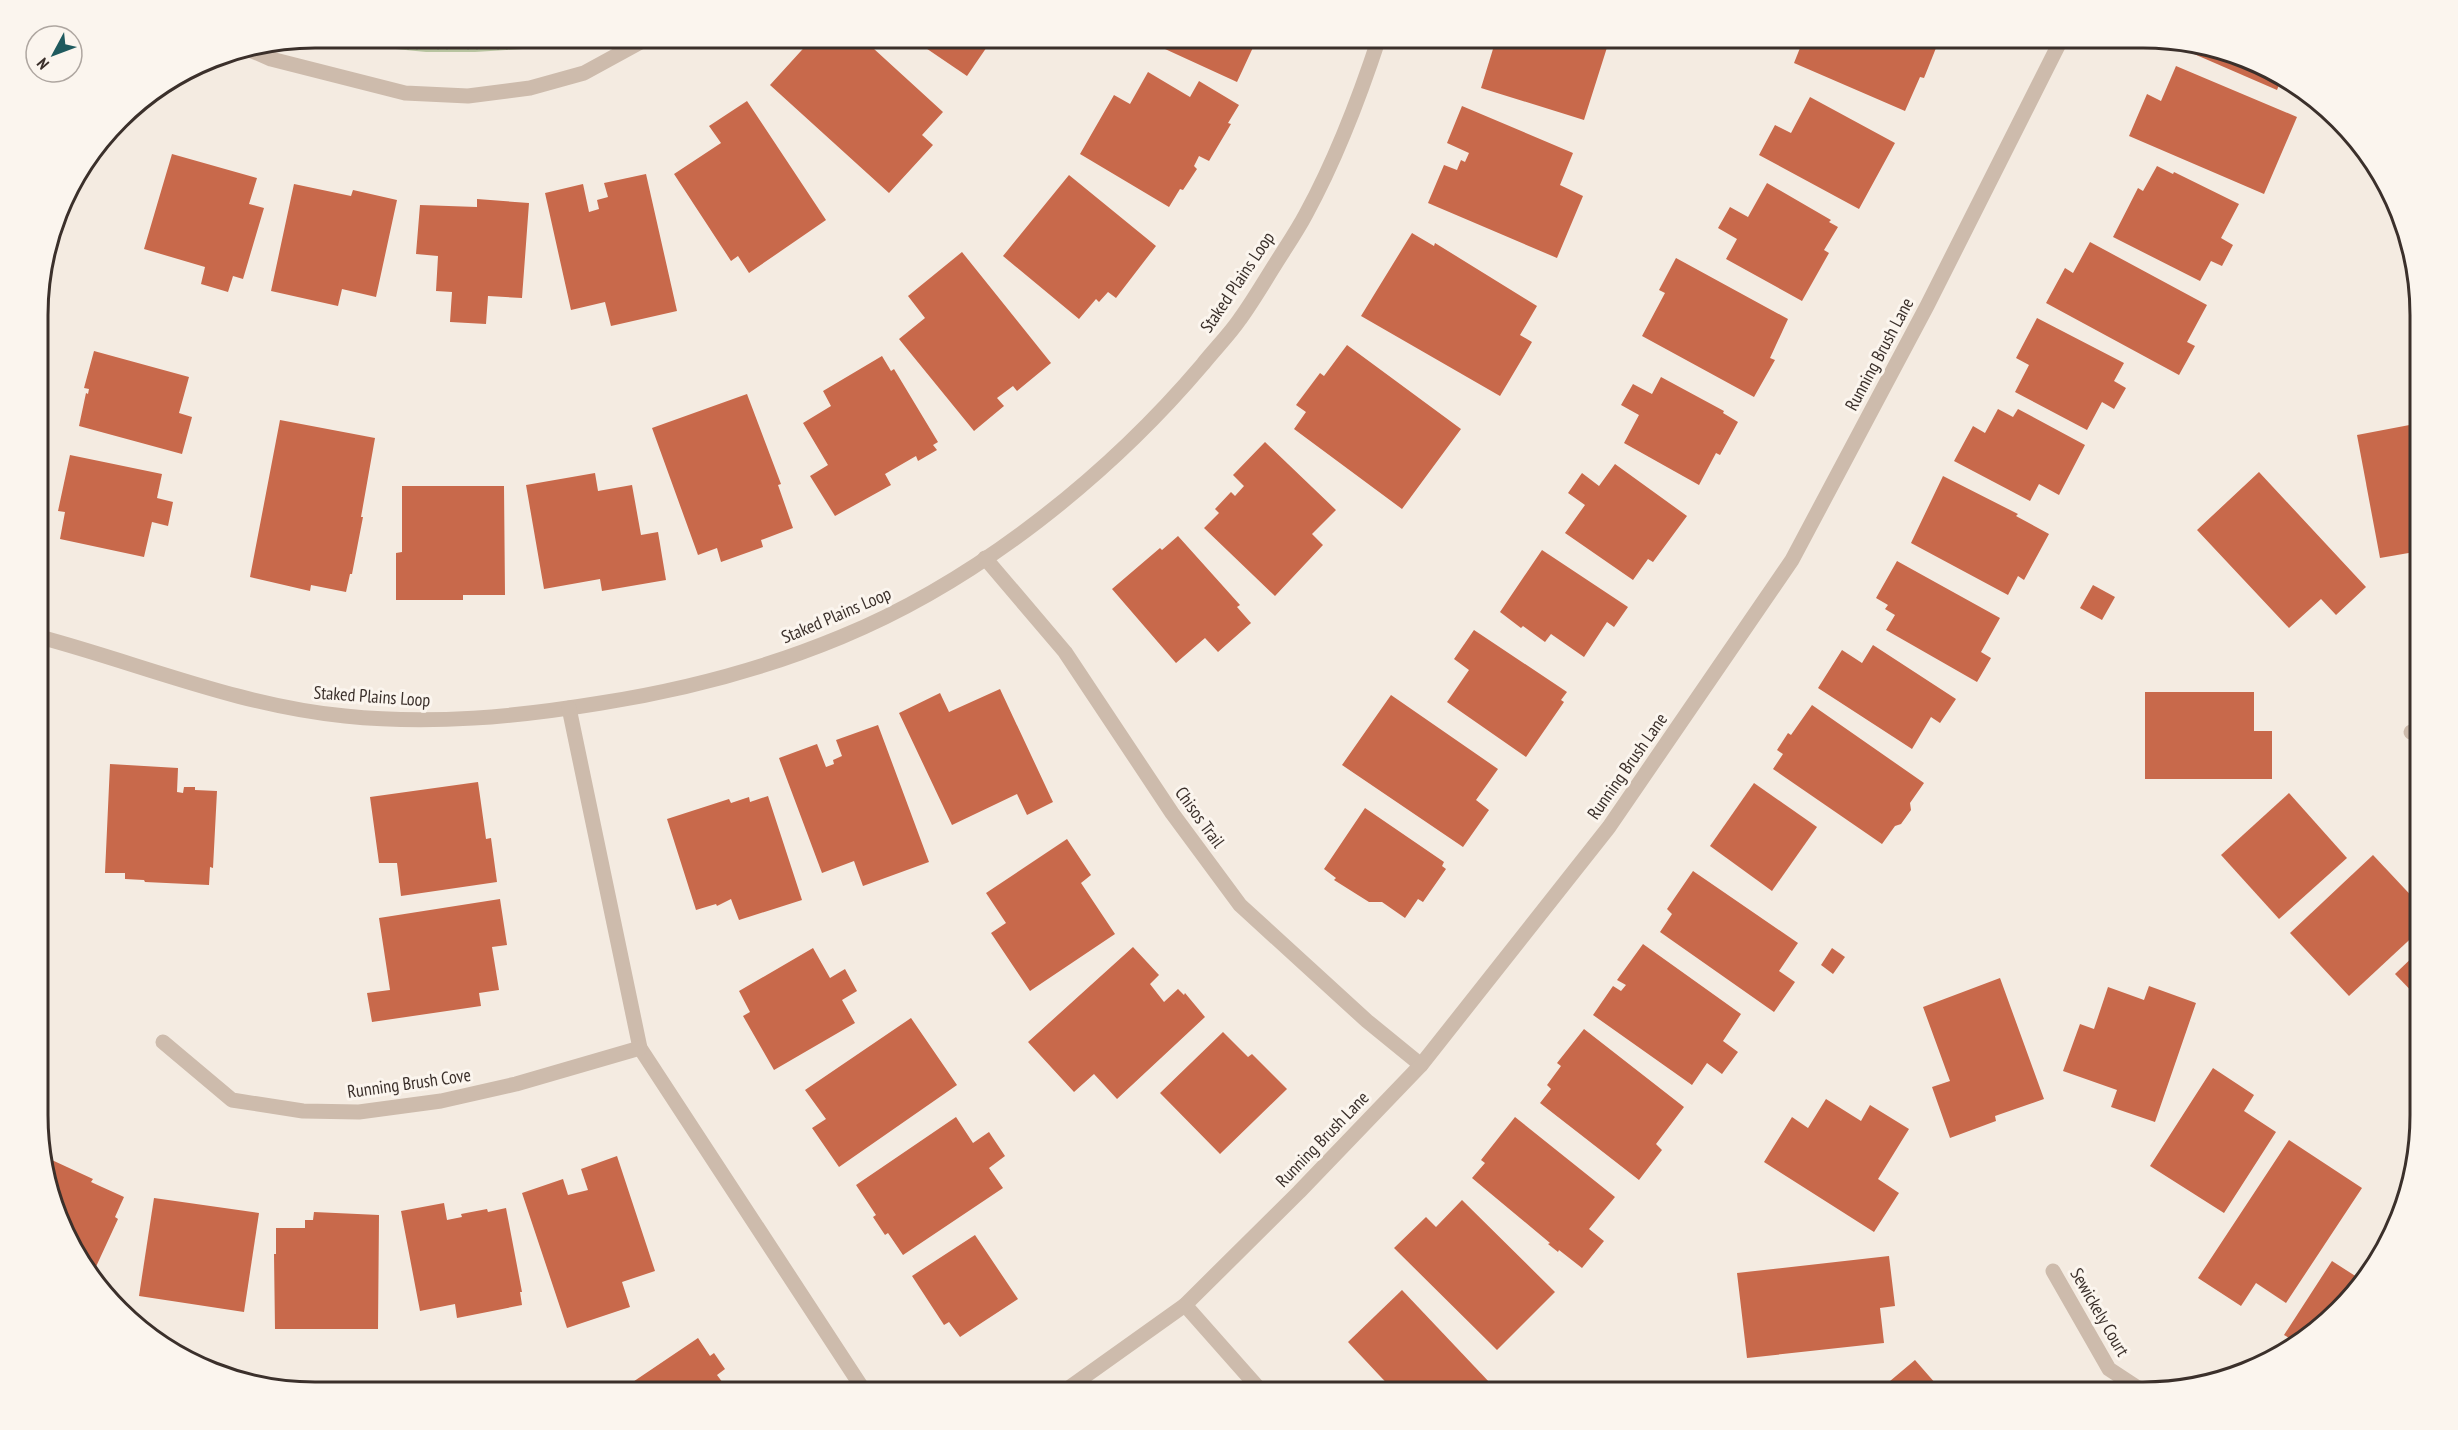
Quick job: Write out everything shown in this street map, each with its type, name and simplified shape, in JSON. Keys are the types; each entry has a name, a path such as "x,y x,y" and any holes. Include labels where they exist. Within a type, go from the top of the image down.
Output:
{"street":[{"path":"259,54 271,59 405,93 468,96 530,88 584,73 630,48"},
{"name":"Staked Plains Loop","path":"48,639 274,706 344,716 416,721 487,718 662,693 784,659 844,636 906,605 985,558 1072,494 1162,412 1239,321 1305,216 1353,116 1376,48"},
{"name":"Running Brush Lane","path":"1077,1382 1185,1305 1299,1192 1421,1065 1609,827 1792,560 1927,306 2056,48"},
{"name":"Chisos Trail","path":"985,558 1065,652 1172,813 1240,905 1366,1020 1421,1065"},
{"path":"569,708 640,1048 858,1382"},
{"name":"Running Brush Cove","path":"163,1042 232,1100 303,1111 337,1112 359,1112 441,1101 516,1084 640,1048"},
{"name":"Sewickely Court","path":"2054,1271 2109,1369 2129,1382"},
{"path":"1185,1305 1253,1382"}],"green space":[{"path":"385,48 526,48 475,52 426,52"}],"building":[{"path":"804,48 873,48 943,112 922,135 933,145 889,193 770,85"},
{"path":"926,48 986,48 967,76"},
{"path":"1163,48 1253,48 1237,82"},
{"path":"1488,48 1607,48 1584,120 1481,88 1493,49"},
{"path":"1800,48 1936,48 1924,78 1920,77 1905,111 1794,63"},
{"path":"2189,52 2245,68 2279,85 2277,90"},
{"path":"2176,66 2297,117 2264,194 2129,136 2147,94 2161,101"},
{"path":"1148,72 1190,97 1199,81 1239,105 1228,123 1231,124 1209,161 1199,156 1194,166 1197,169 1183,190 1180,189 1169,207 1080,154 1114,95 1130,104"},
{"path":"1810,97 1895,143 1859,209 1759,155 1775,125 1791,133"},
{"path":"747,101 826,220 749,273 738,256 731,261 674,174 721,143 709,126"},
{"path":"1462,106 1573,153 1560,185 1583,196 1557,258 1428,203 1444,165 1457,170 1461,160 1465,162 1469,153 1447,143"},
{"path":"172,154 257,178 249,204 264,208 243,279 233,276 228,292 201,284 205,267 144,249"},
{"path":"2157,166 2239,204 2221,238 2233,245 2222,266 2211,261 2200,281 2113,237 2138,188 2143,191"},
{"path":"646,174 677,311 611,326 605,302 571,310 545,193 583,184 589,212 599,209 597,200 608,197 604,183"},
{"path":"1069,175 1156,246 1116,298 1108,292 1099,302 1096,299 1079,319 1003,256"},
{"path":"1767,183 1831,220 1829,222 1838,227 1824,250 1829,253 1802,301 1726,259 1737,239 1718,228 1730,207 1748,217"},
{"path":"294,184 351,196 353,190 397,200 376,297 342,289 338,306 271,291"},
{"path":"477,199 529,203 522,298 488,296 486,324 450,322 452,292 436,291 438,256 416,254 420,205 477,207"},
{"path":"1412,233 1434,246 1435,243 1537,306 1520,335 1532,342 1500,396 1361,316"},
{"path":"2090,242 2207,305 2187,342 2195,346 2179,375 2046,303 2065,268 2073,273"},
{"path":"962,252 1051,363 1017,391 1013,386 997,398 1004,406 974,431 899,339 925,318 908,296"},
{"path":"1676,258 1788,319 1770,358 1775,360 1754,397 1642,336 1665,293 1659,290"},
{"path":"2037,318 2124,363 2114,381 2126,388 2114,409 2102,402 2087,430 2015,392 2029,365 2016,358"},
{"path":"1347,345 1461,429 1402,509 1294,429 1306,412 1296,405 1320,373 1324,376"},
{"path":"94,351 189,377 179,413 192,417 182,454 79,426 86,393 88,394 89,389 84,388"},
{"path":"882,356 891,371 894,369 938,442 933,445 937,450 918,461 916,456 885,474 891,485 835,516 810,476 828,465 803,423 831,406 823,391"},
{"path":"1661,377 1724,411 1723,413 1738,422 1720,455 1716,453 1699,485 1624,443 1639,415 1621,405 1633,384 1652,394"},
{"path":"747,394 781,484 778,485 793,528 761,540 763,547 721,562 717,548 698,555 652,428"},
{"path":"1998,409 2013,417 2018,409 2085,445 2059,495 2039,484 2030,501 1954,461 1973,426 1985,433"},
{"path":"280,420 375,438 361,517 363,517 352,574 350,574 346,592 311,585 310,591 250,577"},
{"path":"2410,425 2410,553 2380,558 2357,435"},
{"path":"1265,442 1336,510 1312,534 1323,545 1275,596 1204,528 1219,513 1215,509 1231,492 1235,496 1244,486 1233,475"},
{"path":"70,455 162,474 157,498 173,502 168,526 152,522 144,557 60,539 65,512 58,511"},
{"path":"1615,464 1687,516 1653,562 1648,559 1633,580 1565,533 1585,505 1568,493 1582,473 1599,486"},
{"path":"2259,472 2366,587 2336,615 2321,599 2289,628 2197,530"},
{"path":"595,473 598,491 632,485 641,535 658,532 666,580 602,591 600,579 544,589 526,485"},
{"path":"1943,476 2018,514 2016,516 2049,534 2024,580 2018,576 2008,595 1911,543"},
{"path":"402,486 504,486 505,595 463,595 463,600 396,600 396,553 402,552"},
{"path":"1178,536 1240,605 1237,607 1251,623 1218,652 1205,638 1176,663 1112,589 1160,548 1162,550"},
{"path":"1542,550 1628,607 1614,627 1607,622 1584,657 1551,634 1545,642 1500,612"},
{"path":"1897,561 2000,618 1981,652 1991,658 1977,682 1886,630 1895,615 1885,609 1888,605 1876,598"},
{"path":"2093,585 2115,597 2102,620 2080,608"},
{"path":"1474,630 1567,692 1561,700 1564,702 1526,757 1447,702 1469,670 1454,659"},
{"path":"1873,645 1956,699 1940,723 1931,717 1912,749 1818,688 1842,650 1862,663"},
{"path":"1000,689 1053,802 1027,815 1017,794 952,825 899,713 940,693 949,712"},
{"path":"2145,692 2254,692 2254,731 2272,731 2272,779 2145,779"},
{"path":"1391,695 1498,769 1476,800 1489,810 1463,847 1342,765"},
{"path":"1812,705 1924,783 1910,803 1911,810 1882,844 1773,769 1783,754 1777,750 1788,733 1791,735"},
{"path":"878,725 929,862 863,886 854,861 822,873 779,758 817,744 826,767 834,764 833,760 842,756 836,740"},
{"path":"110,764 178,768 177,792 183,793 184,787 217,791 213,868 210,867 209,885 145,882 144,880 125,879 125,873 105,873"},
{"path":"478,782 486,839 491,838 497,882 401,896 397,863 379,863 370,797"},
{"path":"1754,783 1817,827 1772,891 1710,846"},
{"path":"2289,793 2347,858 2279,919 2221,855"},
{"path":"768,796 802,900 739,920 731,899 717,906 716,904 696,910 667,819 729,799 731,803 749,797 750,802"},
{"path":"1365,808 1444,862 1442,866 1446,869 1423,902 1418,899 1405,918 1382,902 1369,902 1334,880 1336,878 1324,869"},
{"path":"1067,839 1091,875 1081,883 1115,934 1030,991 991,933 1006,923 986,893"},
{"path":"2373,855 2410,894 2410,939 2349,996 2290,933"},
{"path":"1693,871 1798,943 1779,971 1795,982 1774,1012 1660,932 1672,914 1667,909"},
{"path":"500,899 507,945 492,947 499,990 479,993 481,1006 372,1022 367,993 390,990 379,918"},
{"path":"1643,944 1741,1014 1723,1041 1738,1052 1722,1074 1707,1063 1692,1085 1593,1015 1613,986 1621,991 1626,985 1617,980"},
{"path":"1133,947 1159,975 1150,984 1164,1002 1178,989 1184,995 1185,993 1205,1017 1117,1099 1094,1074 1074,1092 1028,1042"},
{"path":"813,948 830,978 845,969 857,991 842,1000 855,1023 774,1070 743,1016 750,1012 739,991"},
{"path":"1832,948 1845,957 1833,974 1821,965"},
{"path":"2410,960 2410,990 2395,974"},
{"path":"2000,978 2044,1099 1995,1116 1996,1121 1950,1138 1932,1087 1950,1081 1923,1007"},
{"path":"2149,986 2196,1003 2155,1122 2111,1107 2117,1090 2063,1071 2080,1024 2094,1029 2108,987 2144,1000"},
{"path":"911,1018 957,1085 839,1167 812,1128 826,1119 805,1090"},
{"path":"1584,1029 1684,1107 1656,1144 1662,1150 1639,1180 1540,1103 1551,1089 1547,1085 1561,1066 1557,1063"},
{"path":"1223,1032 1248,1057 1252,1054 1287,1089 1220,1154 1160,1093"},
{"path":"2213,1068 2254,1095 2244,1111 2276,1132 2224,1213 2150,1166"},
{"path":"1826,1099 1861,1121 1870,1105 1909,1129 1878,1179 1899,1193 1874,1232 1764,1162 1792,1117 1808,1128"},
{"path":"956,1117 973,1143 989,1132 1005,1156 989,1168 1003,1188 903,1255 888,1233 885,1235 873,1217 876,1215 856,1185"},
{"path":"1515,1117 1615,1197 1589,1229 1604,1241 1582,1268 1548,1244 1550,1243 1472,1178 1485,1163 1481,1160"},
{"path":"2289,1140 2362,1188 2286,1303 2256,1283 2241,1306 2198,1278"},
{"path":"617,1156 655,1271 622,1282 630,1307 567,1328 522,1193 563,1179 568,1195 588,1190 581,1169"},
{"path":"52,1160 93,1179 91,1182 124,1197 115,1217 118,1219 96,1267 68,1217"},
{"path":"154,1198 259,1213 244,1312 139,1296"},
{"path":"1462,1200 1555,1292 1497,1350 1394,1248 1426,1217 1436,1227"},
{"path":"444,1203 447,1220 462,1217 461,1214 506,1208 522,1292 520,1292 522,1305 457,1318 455,1304 420,1311 401,1211"},
{"path":"314,1212 379,1215 378,1329 275,1329 276,1228 305,1228 305,1220 313,1220"},
{"path":"975,1235 1018,1299 960,1337 949,1322 944,1325 912,1276"},
{"path":"1889,1256 1895,1306 1880,1308 1884,1343 1747,1358 1737,1273"},
{"path":"2332,1261 2356,1276 2332,1304 2306,1327 2289,1338 2284,1335"},
{"path":"1402,1290 1489,1382 1386,1382 1348,1342"},
{"path":"698,1338 710,1356 714,1353 725,1369 717,1375 722,1382 633,1382"},
{"path":"1915,1360 1934,1382 1889,1382"}]}
